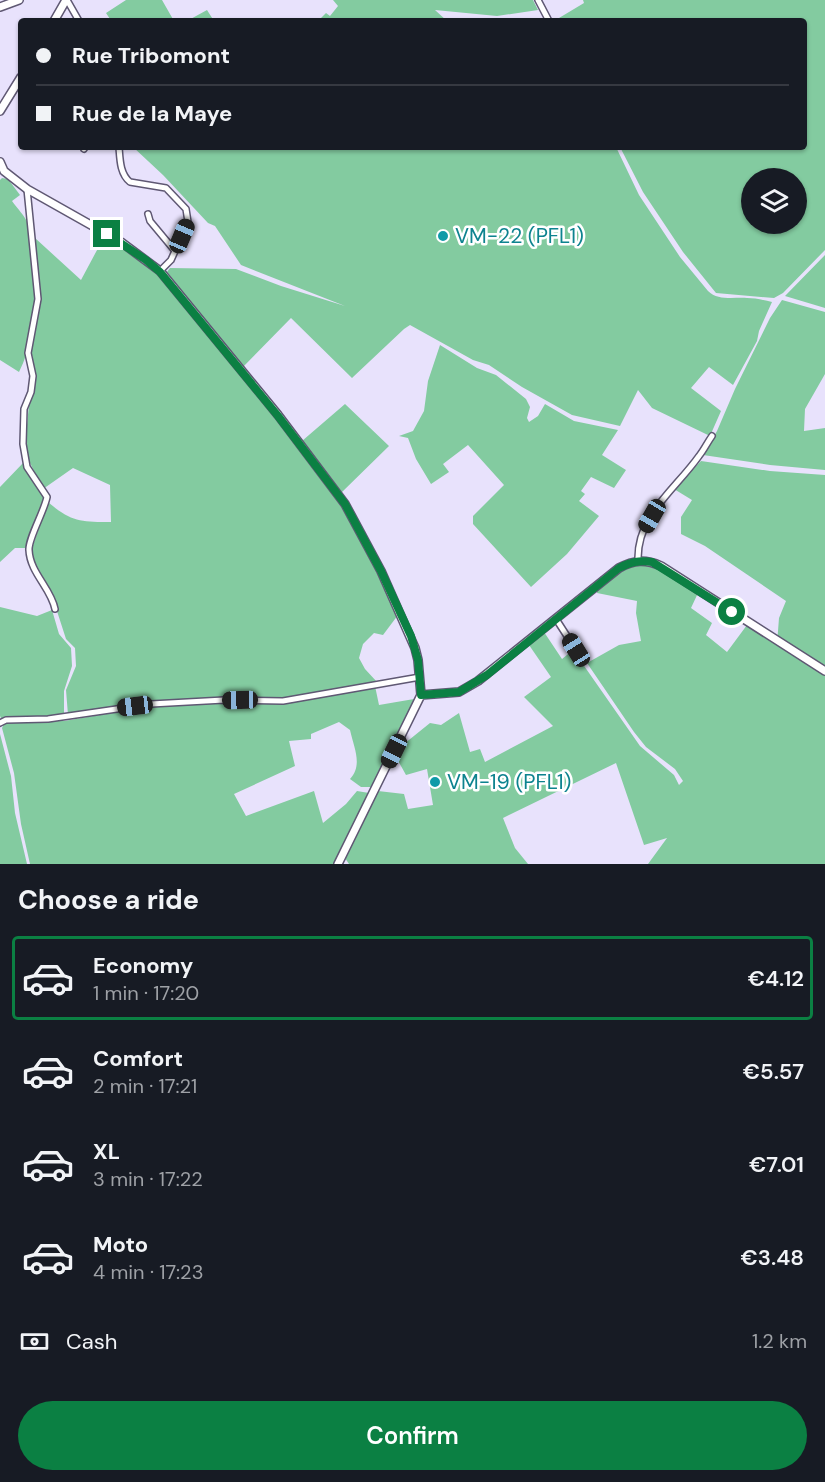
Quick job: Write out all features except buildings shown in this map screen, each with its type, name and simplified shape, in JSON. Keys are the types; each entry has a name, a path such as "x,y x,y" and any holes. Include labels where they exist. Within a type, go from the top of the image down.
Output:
{"street":[{"path":"0,7 19,0"},
{"path":"56,18 67,0 77,18"},
{"path":"538,0 547,18"},
{"path":"0,111 18,82"},
{"path":"119,150 122,172 130,182 159,185 166,188 186,209 188,222 176,251 167,266 160,272"},
{"path":"0,162 2,172 27,189 121,242 160,272 278,416 345,504 406,626 418,660 421,695 338,864"},
{"path":"27,189 38,299 28,353 33,376 31,392 24,409 23,444 27,467 47,497 28,549 34,569 53,598 55,609"},
{"path":"148,214 150,221 176,251"},
{"path":"638,560 640,537 664,496 698,457 711,436"},
{"path":"421,695 459,692 487,675 619,568 638,560 661,566 825,671"},
{"path":"556,619 576,650"},
{"path":"0,723 6,720 48,719 151,705 224,700 284,701 420,677"}],"green space":[{"path":"126,0 162,0 172,18 109,18 106,13"},
{"path":"333,0 533,0 538,10 497,16 435,10 444,18 321,18 326,13 330,16 338,6"},
{"path":"583,0 825,0 825,250 783,293 774,298 716,293 683,252 643,192 622,150 807,150 807,18 559,18 584,3"},
{"path":"207,10 212,18 192,18"},
{"path":"136,150 617,150 639,195 680,257 708,291 721,297 753,298 772,302 757,341 733,385 709,367 691,388 721,411 710,436 652,408 638,390 620,426 572,415 522,387 489,365 473,360 410,325 352,378 291,318 242,368 167,272 170,268 236,269 345,306 241,265 215,226 208,223"},
{"path":"8,179 20,195 12,201 28,224 37,279 31,338 19,372 0,360 0,180"},
{"path":"104,237 159,275 337,495 398,615 383,635 374,633 363,644 359,658 377,682 288,698 226,698 68,715 66,690 76,666 75,648 66,639 56,608 37,571 31,551 48,502 63,514 77,520 111,522 110,485 73,468 43,489 29,461 25,444 29,405 36,378 31,349 41,302 35,238 81,280"},
{"path":"825,255 825,308 785,296"},
{"path":"782,300 825,312 825,374 805,409 804,431 825,428 825,470 703,455 717,431 770,318"},
{"path":"440,345 477,368 496,375 526,399 530,407 527,418 529,422 538,416 545,404 574,421 618,430 602,455 626,470 614,488 591,477 581,491 585,494 579,501 599,516 567,554 531,587 473,524 473,516 504,485 468,445 443,464 449,472 431,484 416,459 408,438 399,436 413,431 424,411 428,381"},
{"path":"345,404 389,446 341,493 302,441"},
{"path":"701,461 770,471 825,475 825,864 648,864 667,838 644,845 616,763 503,818 515,848 528,864 349,864 345,858 378,791 404,794 408,809 433,805 427,769 406,775 396,757 399,748 430,723 441,725 459,713 470,752 480,749 485,762 553,726 524,697 551,677 529,645 544,632 562,659 573,650 640,746 674,775 679,785 683,781 675,769 646,747 587,663 619,645 641,641 636,613 637,601 597,593 597,590 620,571 637,565 665,572 698,593 691,608 712,623 706,635 727,652 747,625 777,644 779,618 786,601 705,546 681,534 681,517 692,500 674,489"},
{"path":"24,462 45,498 29,548 15,548 0,562 0,487"},
{"path":"0,607 37,616 52,610 59,634 71,648 72,666 64,691 64,716 41,719 1,718"},
{"path":"375,686 379,705 414,699 373,787 361,787 350,779 356,768 355,750 350,730 339,722 311,734 311,739 289,741 295,766 234,794 246,816 314,791 323,823 346,804 357,791 369,793 336,864 30,864 21,824 14,773 2,728 5,722 64,721 148,707 214,702 287,703"},
{"path":"0,734 11,776 15,813 27,864 0,864"}],"place":[{"name":"VM-22 (PFL1)","path":"443,236"},
{"name":"VM-19 (PFL1)","path":"435,782"}],"route":[{"path":"107,234 160,272 278,416 345,504 381,571 411,636 418,660 421,695 459,692 487,675 619,568 638,560 661,566 732,612"}]}
